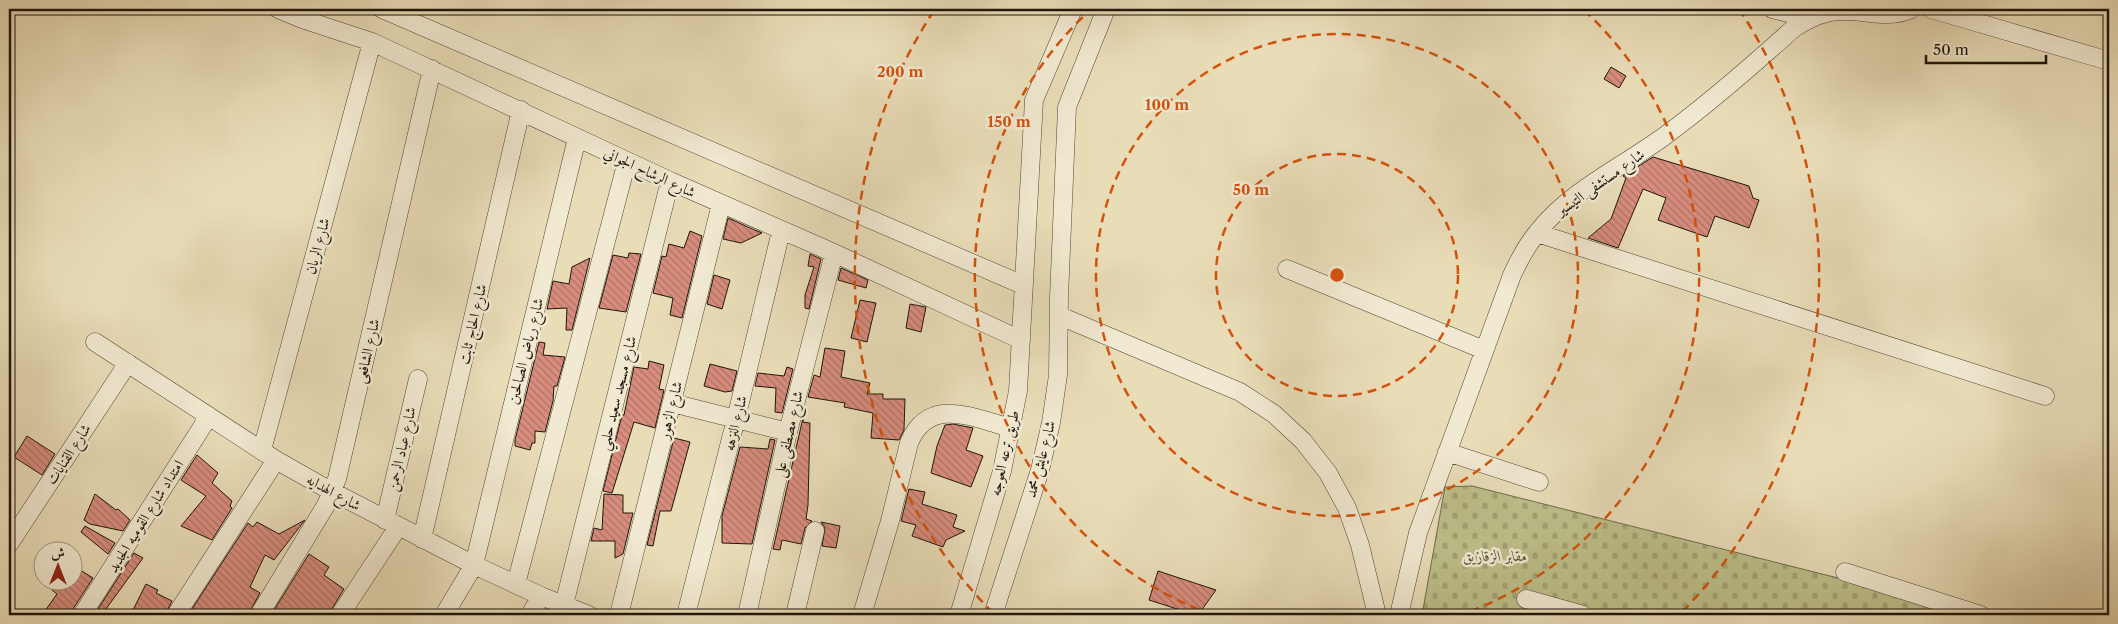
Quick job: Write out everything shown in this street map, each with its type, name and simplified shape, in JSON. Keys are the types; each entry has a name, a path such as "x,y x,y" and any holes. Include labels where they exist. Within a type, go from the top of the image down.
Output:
{"street":[{"name":"شارع الرشاح الجواني","path":"278,9 372,42 670,181 834,253 1021,340"},
{"path":"382,9 1023,286"},
{"name":"طريق ترعه العوجه","path":"959,615 1002,471 1018,391 1034,100 1073,9"},
{"name":"شارع عايش محمد","path":"993,615 1040,470 1051,423 1058,375 1059,297 1067,107 1106,9"},
{"path":"1772,9 1810,18"},
{"name":"شارع مستشفى التيسير","path":"1399,615 1418,534 1447,452 1512,275 1523,253 1537,233 1564,205 1666,135 1707,104 1794,28 1810,18 1826,13 1843,11 1890,15 1911,9"},
{"path":"1931,9 2109,61"},
{"name":"شارع الريان","path":"176,615 269,455 372,42"},
{"name":"شارع الشافعى","path":"259,615 319,518 332,492 341,466 432,69"},
{"name":"شارع الحاج ثابت","path":"422,538 521,110"},
{"name":"شارع رياض الصالحىن","path":"444,615 474,565 577,138"},
{"path":"516,584 627,161"},
{"name":"شارع مسجد سعيد حلمي","path":"564,605 670,181"},
{"name":"شارع الزهور","path":"619,615 721,204"},
{"name":"شارع النزهه","path":"686,615 781,231"},
{"path":"1537,233 2045,396"},
{"name":"شارع مصطفى على","path":"747,615 788,432 834,253"},
{"path":"1287,269 1484,350"},
{"path":"1060,316 1240,392 1274,414 1303,441 1328,472 1347,508 1360,545 1377,615"},
{"name":"شارع الهدايه","path":"95,342 269,455 332,492 474,565 541,596 589,615"},
{"name":"شارع القنايات","path":"9,544 128,364"},
{"name":"شارع عباد الرحمن","path":"340,615 392,523 418,379"},
{"path":"672,402 788,432"},
{"path":"862,615 890,521 909,443 914,431 928,418 946,413 1012,428"},
{"name":"امتداد شارع القوميه الجديد","path":"82,615 209,416"},
{"path":"1447,452 1539,482"},
{"path":"795,615 815,530"},
{"path":"1844,572 1981,615"},
{"path":"530,615 541,596"},
{"path":"1526,599 1583,615"}],"green space":[{"name":"مقابر الزقازيق","path":"1472,486 1985,615 1422,615 1445,487"}],"building":[{"path":"1611,67 1626,76 1619,88 1604,79"},
{"path":"1653,157 1749,186 1753,198 1759,200 1749,228 1715,216 1707,237 1658,220 1666,198 1643,189 1618,248 1588,238 1611,219 1626,178 1623,176"},
{"path":"728,218 762,233 741,243 723,239"},
{"path":"690,231 702,236 682,318 670,315 673,298 653,293 662,256 666,257 669,244 684,248"},
{"path":"629,253 641,254 626,312 599,308 613,255 628,258"},
{"path":"810,254 821,259 809,309 805,308 805,295 814,267 808,266"},
{"path":"590,258 572,330 566,330 567,308 547,309 553,281 569,284 572,267"},
{"path":"841,268 868,280 866,288 838,280"},
{"path":"714,275 730,280 722,309 707,304"},
{"path":"860,300 876,303 867,342 851,338"},
{"path":"910,304 926,307 921,332 906,328"},
{"path":"539,342 545,343 543,355 565,357 557,386 554,386 553,401 545,432 535,431 535,443 532,443 530,450 515,446 515,440"},
{"path":"825,348 845,351 841,377 870,383 867,394 883,394 883,399 905,399 904,430 899,440 871,438 873,413 844,407 845,403 808,397 814,375 820,377"},
{"path":"649,361 664,365 659,389 664,390 655,428 634,422 612,493 603,491 622,415 624,415 634,367 648,369"},
{"path":"710,364 737,371 732,391 725,392 704,386"},
{"path":"787,367 793,369 782,413 775,412 776,388 755,386 758,373 784,376"},
{"path":"805,409 803,422 810,423 806,519 812,521 805,528 801,544 782,540 780,550 773,549"},
{"path":"953,424 973,428 966,450 983,456 971,487 931,473 937,446 945,425"},
{"path":"27,436 55,454 42,475 14,457"},
{"path":"674,438 690,442 671,511 660,511 653,546 647,545"},
{"path":"770,439 775,440 752,544 722,543 722,516 740,447 768,449"},
{"path":"197,455 218,473 212,483 232,501 230,506 232,508 212,540 181,526 206,496 181,480"},
{"path":"909,489 925,492 922,504 957,515 953,527 965,531 946,540 943,547 912,536 916,525 901,521"},
{"path":"95,494 116,510 118,509 130,520 123,531 90,524 84,520"},
{"path":"604,494 623,495 623,513 633,513 623,554 615,558 615,541 591,541 594,528 602,530"},
{"path":"305,520 274,560 265,555 250,587 260,593 248,615 188,615 248,523 253,527 257,522 279,534"},
{"path":"821,522 840,526 836,548 822,546 825,528"},
{"path":"85,526 115,543 108,554 81,532"},
{"path":"134,553 143,558 103,613 98,609"},
{"path":"309,554 329,567 324,575 344,589 328,615 271,615"},
{"path":"82,571 93,578 71,615 42,615 57,594 54,592 82,592"},
{"path":"1158,571 1216,590 1198,615 1149,600"},
{"path":"146,584 158,590 156,593 172,601 165,615 143,615 133,610"}]}
